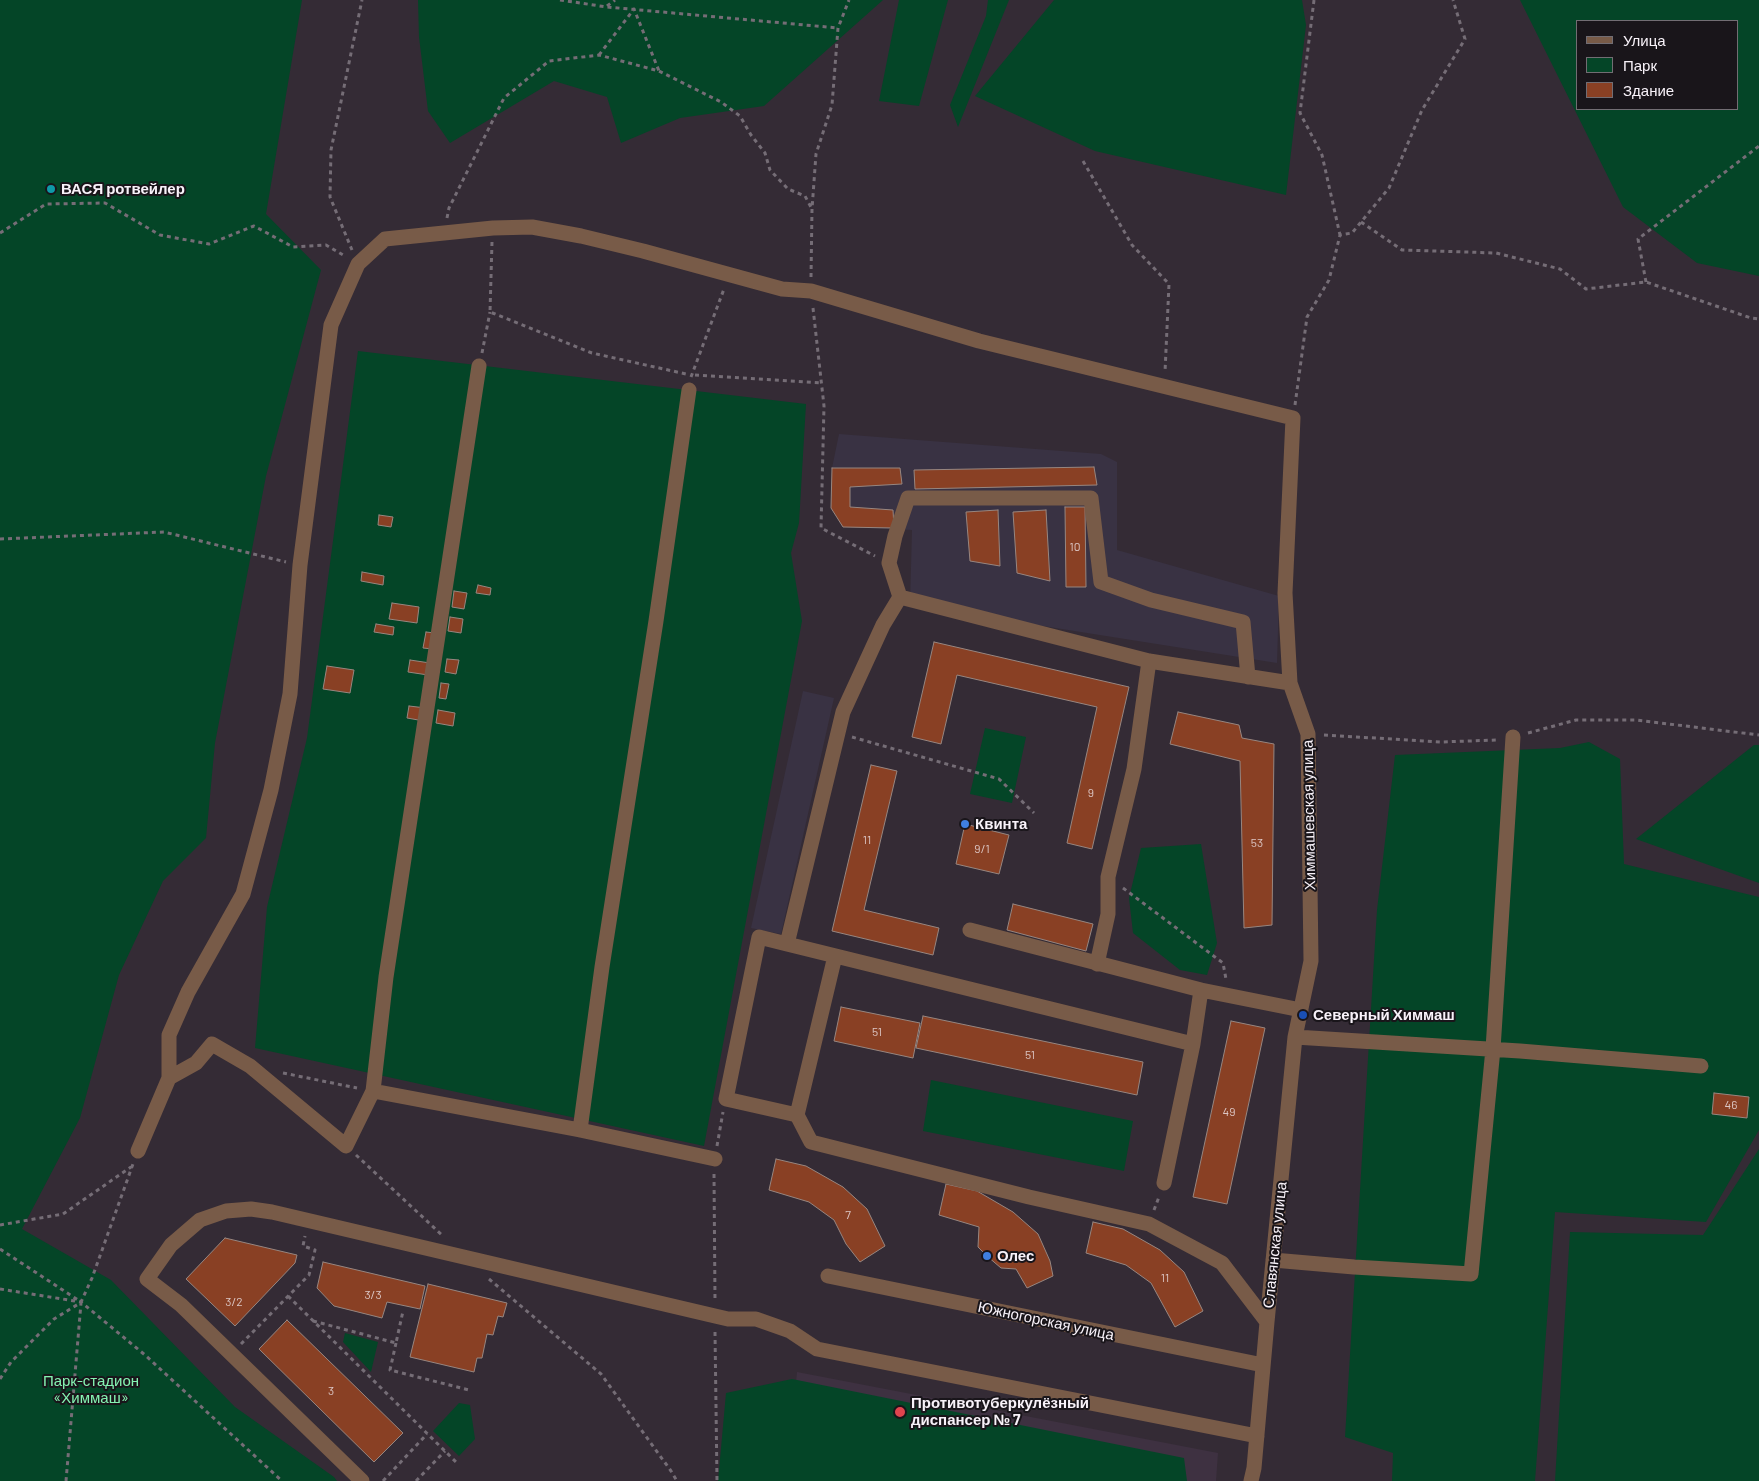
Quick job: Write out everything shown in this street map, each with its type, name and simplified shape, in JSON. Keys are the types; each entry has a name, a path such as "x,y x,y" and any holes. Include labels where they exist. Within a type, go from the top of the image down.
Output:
{"street":[{"path":"138,1150 169,1078 170,1035 188,992 243,894 271,790 290,694 300,565 331,325 358,264 385,239 493,228 532,227 581,236 643,250 782,289 811,291 979,341 1293,418"},
{"path":"169,1078 196,1063 212,1044 250,1066 346,1146 373,1091 386,977 479,366"},
{"path":"580,1130 602,967 656,621 689,390"},
{"name":"Химмашевская улица","path":"1293,418 1285,593 1290,683 1308,734 1311,961 1301,1010"},
{"path":"900,597 888,563 908,498 1091,498 1101,582 1151,600 1243,622 1248,677"},
{"path":"900,597 1149,661 1290,683"},
{"path":"787,944 843,712 883,625 900,597"},
{"path":"1098,964 1108,914 1108,877 1134,769 1149,661"},
{"path":"1273,1260 1471,1274 1494,1049 1513,736"},
{"path":"970,930 1201,990 1301,1010"},
{"path":"798,1115 726,1099 759,937 1194,1044"},
{"path":"835,956 798,1115 811,1142 1029,1197 1149,1224 1222,1263 1267,1322"},
{"path":"1164,1183 1194,1044 1201,990"},
{"name":"Славянская улица","path":"1251,1481 1254,1468 1295,1038 1301,1010"},
{"path":"1295,1038 1494,1049 1701,1066"},
{"path":"373,1091 580,1130 714,1159"},
{"path":"362,1481 181,1305 147,1280 171,1245 200,1220 226,1210 251,1209 272,1212 728,1319 756,1319 790,1331 817,1349 1257,1436"},
{"name":"Южногорская улица","path":"828,1276 1263,1365"}],"path":[{"path":"358,264 330,197 331,150 362,0"},
{"path":"560,0 634,9 838,28"},
{"path":"607,6 615,0"},
{"path":"849,0 838,28 832,105 816,154 812,209 811,291 824,406 821,528 888,563"},
{"path":"1293,418 1307,317 1329,280 1340,235 1322,155 1300,113 1314,0"},
{"path":"1340,235 1352,233 1389,188 1422,110 1465,39 1453,0"},
{"path":"599,55 634,9"},
{"path":"634,9 659,71"},
{"path":"443,234 449,208 504,98 549,61 599,55 659,71 721,102 740,116 765,154 770,170 788,189 805,196 812,209"},
{"path":"1646,282 1638,240 1759,146"},
{"path":"1083,160 1132,245 1170,284 1164,387"},
{"path":"0,233 46,204 105,203 160,235 209,244 254,226 292,247 326,245 358,264"},
{"path":"1361,222 1402,250 1496,253 1560,270 1586,289 1646,282 1751,318 1759,319"},
{"path":"479,366 490,312 493,228"},
{"path":"689,390 691,375 729,274"},
{"path":"490,312 592,353 691,375 822,384"},
{"path":"0,540 164,532 300,565"},
{"path":"1308,734 1441,742 1499,740 1576,720 1636,720 1759,735"},
{"path":"838,733 999,778 1034,814"},
{"path":"1108,877 1223,963 1229,996"},
{"path":"278,1072 373,1091"},
{"path":"714,1159 726,1099"},
{"path":"346,1146 444,1237"},
{"path":"66,1481 81,1302 92,1278 138,1150"},
{"path":"0,1225 63,1214 132,1167"},
{"path":"1149,1224 1164,1183"},
{"path":"231,1354 309,1275 315,1250 303,1246 308,1220"},
{"path":"0,1249 81,1302 145,1355 282,1481"},
{"path":"487,1277 601,1374 677,1481"},
{"path":"0,1289 81,1302"},
{"path":"288,1296 456,1462"},
{"path":"0,1379 11,1362 54,1319 81,1302"},
{"path":"403,1312 390,1370 469,1390"},
{"path":"313,1321 396,1343"},
{"path":"383,1481 426,1434"},
{"path":"416,1481 445,1451"}],"shaded area":[{"path":"839,434 1101,454 1117,462 1117,550 1279,596 1277,663 910,605 912,530 843,527 831,508 832,468"},
{"path":"803,691 834,698 781,934 751,928"},
{"name":"Противотуберкулёзный диспансер № 7","path":"797,1372 1218,1453 1216,1481 787,1481"}],"green space":[{"name":"Парк-стадион «Химмаш»","path":"0,0 302,0 266,214 321,270 266,476 215,743 206,838 163,881 119,975 80,1118 22,1229 111,1280 235,1407 337,1481 0,1481"},
{"path":"418,0 883,0 764,106 680,118 621,143 607,97 554,81 450,143 428,111 419,37"},
{"path":"899,0 948,0 919,106 879,101"},
{"path":"988,0 1009,0 958,127 950,105 986,16"},
{"path":"1054,0 1302,0 1306,25 1286,195 1095,151 975,96"},
{"path":"1520,0 1759,0 1759,276 1697,263 1623,207"},
{"path":"358,351 806,404 799,523 791,553 802,621 704,1146 255,1048 267,907 307,738"},
{"path":"985,728 1026,737 1012,803 970,794"},
{"path":"1589,742 1620,759 1624,864 1759,897 1759,1130 1706,1222 1555,1212 1535,1481 1392,1481 1393,1453 1345,1437 1377,910 1395,755 1560,748"},
{"path":"1754,745 1759,745 1759,883 1636,839"},
{"path":"1201,844 1217,943 1207,975 1180,970 1133,933 1129,898 1141,848"},
{"path":"931,1080 1133,1121 1124,1171 923,1131"},
{"path":"1759,1149 1759,1481 1555,1481 1570,1232 1703,1235"},
{"path":"345,1333 378,1342 371,1372 343,1342"},
{"name":"Противотуберкулёзный диспансер № 7","path":"792,1379 1184,1458 1187,1481 718,1481 726,1393"},
{"path":"459,1403 470,1405 475,1439 459,1456 433,1431"}],"building":[{"path":"1094,467 1097,485 915,489 914,470"},
{"path":"832,468 900,468 902,484 850,487 850,507 893,510 894,528 843,527 831,508"},
{"path":"1065,507 1085,507 1086,587 1066,587"},
{"path":"998,510 1000,566 970,561 966,512"},
{"path":"1046,510 1050,581 1017,573 1013,512"},
{"path":"379,515 393,517 391,527 378,525"},
{"path":"362,572 384,576 383,585 361,581"},
{"path":"478,585 491,588 490,595 476,593"},
{"path":"454,591 467,593 464,609 452,607"},
{"path":"392,603 419,607 417,623 389,619"},
{"path":"450,617 463,619 461,633 448,631"},
{"path":"376,624 394,627 393,635 374,632"},
{"path":"426,632 435,633 433,649 423,648"},
{"path":"934,642 1129,687 1092,849 1067,843 1097,707 957,675 941,744 912,737"},
{"path":"447,659 459,660 456,674 445,672"},
{"path":"410,660 430,663 428,675 408,672"},
{"path":"327,666 354,670 350,693 323,689"},
{"path":"441,683 449,684 446,699 439,698"},
{"path":"409,706 426,708 424,721 407,718"},
{"path":"438,710 455,713 453,726 436,723"},
{"path":"1178,712 1239,725 1242,738 1274,744 1272,925 1244,928 1240,761 1170,744"},
{"path":"871,765 897,771 864,910 939,928 933,955 832,931"},
{"path":"965,824 1009,835 999,874 956,864"},
{"path":"1013,904 1093,924 1086,951 1007,930"},
{"path":"841,1007 920,1023 913,1058 834,1041"},
{"path":"923,1016 1143,1062 1137,1095 916,1048"},
{"path":"1231,1021 1265,1028 1227,1204 1193,1197"},
{"path":"1714,1093 1749,1097 1747,1118 1712,1114"},
{"path":"776,1159 806,1166 843,1187 867,1209 885,1246 860,1262 846,1244 834,1220 809,1202 769,1190"},
{"path":"946,1184 977,1191 1013,1212 1038,1234 1050,1261 1053,1276 1027,1288 1016,1269 1001,1268 978,1247 979,1227 939,1215"},
{"path":"1093,1222 1123,1229 1160,1250 1184,1272 1203,1311 1175,1327 1151,1283 1126,1265 1086,1253"},
{"path":"225,1238 297,1255 295,1263 235,1326 186,1279"},
{"path":"323,1262 425,1286 420,1309 387,1302 382,1318 334,1306 317,1288"},
{"path":"428,1284 507,1303 503,1317 498,1316 493,1335 487,1334 482,1358 477,1358 474,1372 410,1357"},
{"path":"287,1320 403,1433 374,1462 259,1349"}],"place":[{"name":"ВАСЯ ротвейлер","path":"51,189"},
{"name":"Квинта","path":"965,824"},
{"name":"Северный Химмаш","path":"1303,1015"},
{"name":"Олес","path":"987,1256"},
{"name":"Противотуберкулёзный диспансер № 7","path":"900,1412"}]}
